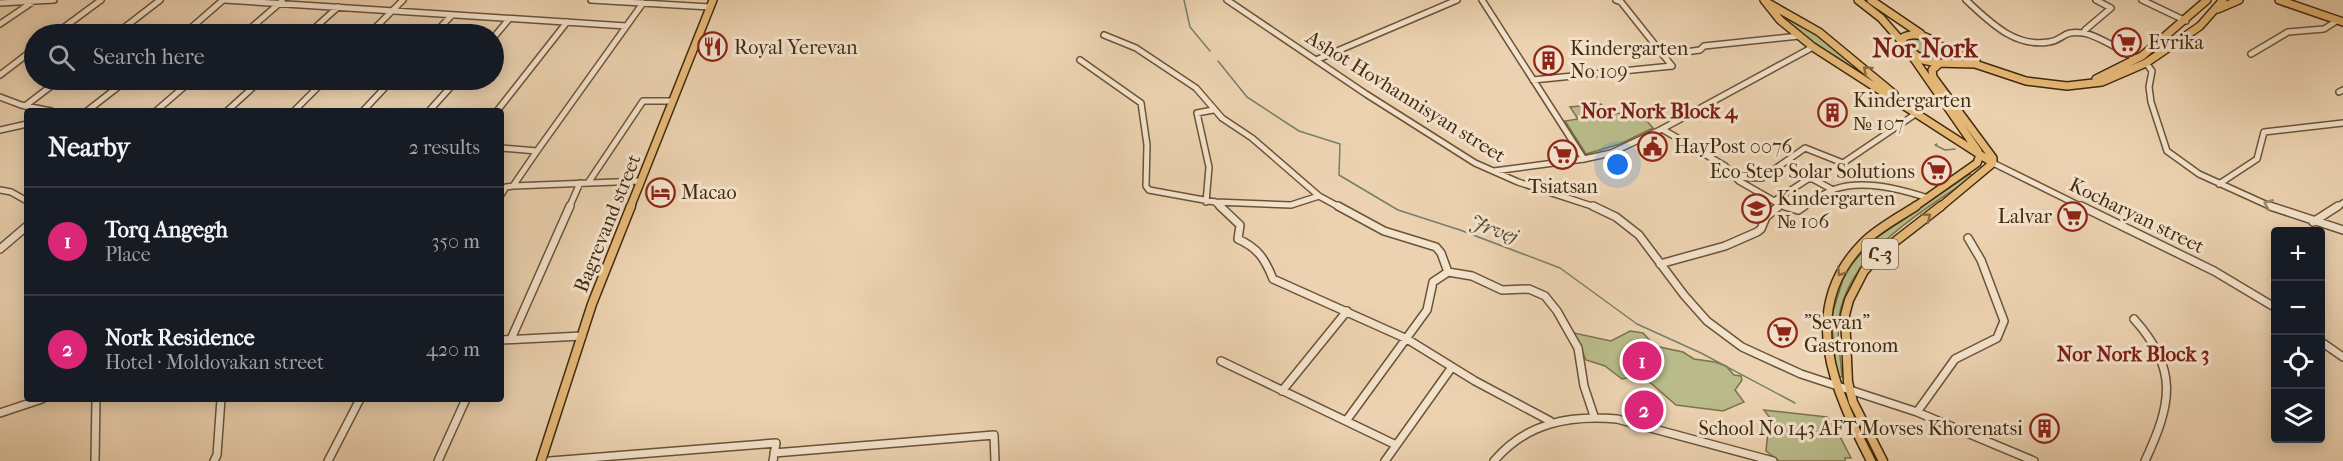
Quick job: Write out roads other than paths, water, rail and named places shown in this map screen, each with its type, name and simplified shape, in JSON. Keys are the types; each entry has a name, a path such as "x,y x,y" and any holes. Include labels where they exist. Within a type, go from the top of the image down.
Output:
{"main road":[{"path":"1858,0 1881,18 1903,41 1980,155"},
{"path":"1871,0 1944,48 2012,74 2062,83 2097,79 2138,59 2187,21 2204,2"},
{"path":"1909,50 1923,60 1975,64 2031,82 2067,86 2102,82 2146,63 2178,43 2200,26 2223,0"},
{"path":"2216,10 2237,0"},
{"path":"2271,0 2281,1 2340,21"},
{"path":"1766,2 1780,20 1813,47 1914,111"},
{"path":"1766,2 1806,22 1843,50 1914,111"},
{"name":"Bagrevand street","path":"541,461 582,336 712,4"},
{"path":"2187,21 2200,26"},
{"path":"1903,41 1903,36 1911,34 1928,38"},
{"path":"2165,38 2178,43"},
{"path":"1944,48 1951,57 1932,70 1932,74 1993,158 1994,164"},
{"name":"Kocharyan street","path":"1914,111 1994,164"},
{"name":"Հ-3","path":"1871,461 1850,422 1834,384 1826,333 1826,310 1832,287 1842,269 1862,244 1977,163 1980,155"},
{"name":"Հ-3","path":"1882,461 1853,402 1850,389 1845,315 1849,300 1864,271 1879,254 1994,164"}],"street":[{"path":"0,3 54,0"},
{"path":"69,24 101,0"},
{"path":"129,24 160,0"},
{"path":"196,24 224,0 282,1 392,11 626,26"},
{"path":"379,24 403,0"},
{"path":"591,0 712,4"},
{"name":"Ashot Hovhannisyan street","path":"1227,0 1388,108 1493,171 1540,190 1602,209 1617,217 1639,235 1693,306 1721,332 1764,358 1917,412 2034,461"},
{"path":"1316,60 1457,0"},
{"path":"1482,0 1584,159"},
{"path":"1533,80 1672,66 1621,2 1616,0"},
{"path":"1966,0 1998,30 2017,39 2045,43 2055,41 2065,33 2085,33 2138,59"},
{"path":"2085,33 2085,30 2111,8 2096,0"},
{"path":"2142,0 2187,21"},
{"path":"256,24 282,1"},
{"path":"0,24 31,3"},
{"path":"513,186 643,3"},
{"path":"319,24 338,7"},
{"path":"443,24 452,15"},
{"path":"504,25 509,19"},
{"path":"2251,54 2288,32 2324,29 2340,21"},
{"path":"499,108 567,22"},
{"path":"1104,35 1136,48 1196,88 1222,118 1252,138 1319,196 1384,231 1436,247 1441,253 1448,272"},
{"path":"1663,55 1700,50 1704,46 1799,36"},
{"path":"1493,171 1584,159 1611,153 1662,129 1813,47"},
{"path":"0,75 24,57"},
{"path":"1080,60 1141,103 1147,146 1146,186 1149,190 1206,202 1291,205 1319,196"},
{"path":"2146,63 2151,71 2149,90 2165,149 2186,166 2219,184 2313,222 2343,230"},
{"path":"25,106 46,90"},
{"path":"91,108 114,90"},
{"path":"159,108 180,90"},
{"path":"230,108 250,90"},
{"path":"297,108 315,90"},
{"path":"366,108 383,90"},
{"path":"432,108 448,90"},
{"path":"0,97 35,108"},
{"path":"511,339 584,183 643,101 674,101"},
{"path":"1206,202 1209,167 1197,112 1213,110"},
{"path":"1735,177 1762,178 1805,148 1844,163 1914,111"},
{"path":"2219,184 2257,159 2264,132 2343,123"},
{"path":"0,130 24,125"},
{"path":"1662,129 1725,166 1735,177 1774,201 1798,210 1833,190 1847,186 1906,191 1928,198"},
{"path":"504,148 537,151"},
{"name":"Kocharyan street","path":"1994,164 2214,271 2271,305"},
{"path":"1774,201 1808,179 1833,190"},
{"path":"504,190 506,187 513,186 641,181"},
{"path":"0,190 24,199"},
{"path":"1215,202 1240,225 1238,239 1252,245 1265,256 1273,279 1407,339 1452,367 1550,421"},
{"path":"2313,222 2343,203"},
{"path":"1660,264 1725,246 1757,232 1761,229 1766,217 1781,205"},
{"path":"0,249 24,229"},
{"path":"1917,412 1955,359 1997,338 2004,321 1981,260 1968,238"},
{"path":"1346,422 1427,310 1433,282 1448,272 1473,276 1502,290 1529,289 1545,296 1557,311 1578,348 1584,386 1594,416"},
{"path":"1282,391 1347,311"},
{"path":"2134,319 2148,335 2166,369 2167,381 2161,427 2145,461"},
{"path":"504,340 582,336"},
{"path":"2325,344 2343,357"},
{"path":"1221,361 1396,445"},
{"path":"1385,461 1452,367"},
{"path":"0,414 34,402"},
{"path":"95,461 96,402"},
{"path":"214,461 217,455 221,402"},
{"path":"328,461 358,402"},
{"path":"438,461 465,402"},
{"path":"1494,461 1503,447 1550,421 1594,416 1627,421 1773,461"},
{"path":"550,461 632,457 776,443 774,457 994,435 995,461"}],"waterway":[{"name":"Jrvej","path":"1184,0 1190,27 1210,51"},
{"name":"Jrvej","path":"1218,61 1247,97 1299,131 1340,144 1339,175 1398,210 1460,230 1560,268 1637,324 1701,353 1795,403"},
{"path":"1937,144 1935,145 1945,150 1955,149"}],"place":[{"name":"Evrika","path":"2127,42"},
{"name":"Royal Yerevan","path":"713,47"},
{"name":"Kindergarten No 109","path":"1549,60"},
{"name":"Kindergarten № 107","path":"1832,112"},
{"name":"HayPost 0076","path":"1653,146"},
{"name":"Tsiatsan","path":"1563,155"},
{"name":"Eco-Step Solar Solutions","path":"1936,171"},
{"name":"Macao","path":"660,192"},
{"name":"Kindergarten № 106","path":"1756,209"},
{"name":"Lalvar","path":"2073,216"},
{"name":"\"Sevan\" Gastronom","path":"1783,333"},
{"name":"Torq Angegh","path":"1642,361"},
{"name":"Nork Residence","path":"1644,410"},
{"name":"School No 143 AFT Movses Khorenatsi","path":"2044,428"}],"district":[{"name":"Nor Nork","path":"1925,48"},
{"name":"Nor Nork Block 4","path":"1659,111"},
{"name":"Nor Nork Block 3","path":"2133,354"}]}
